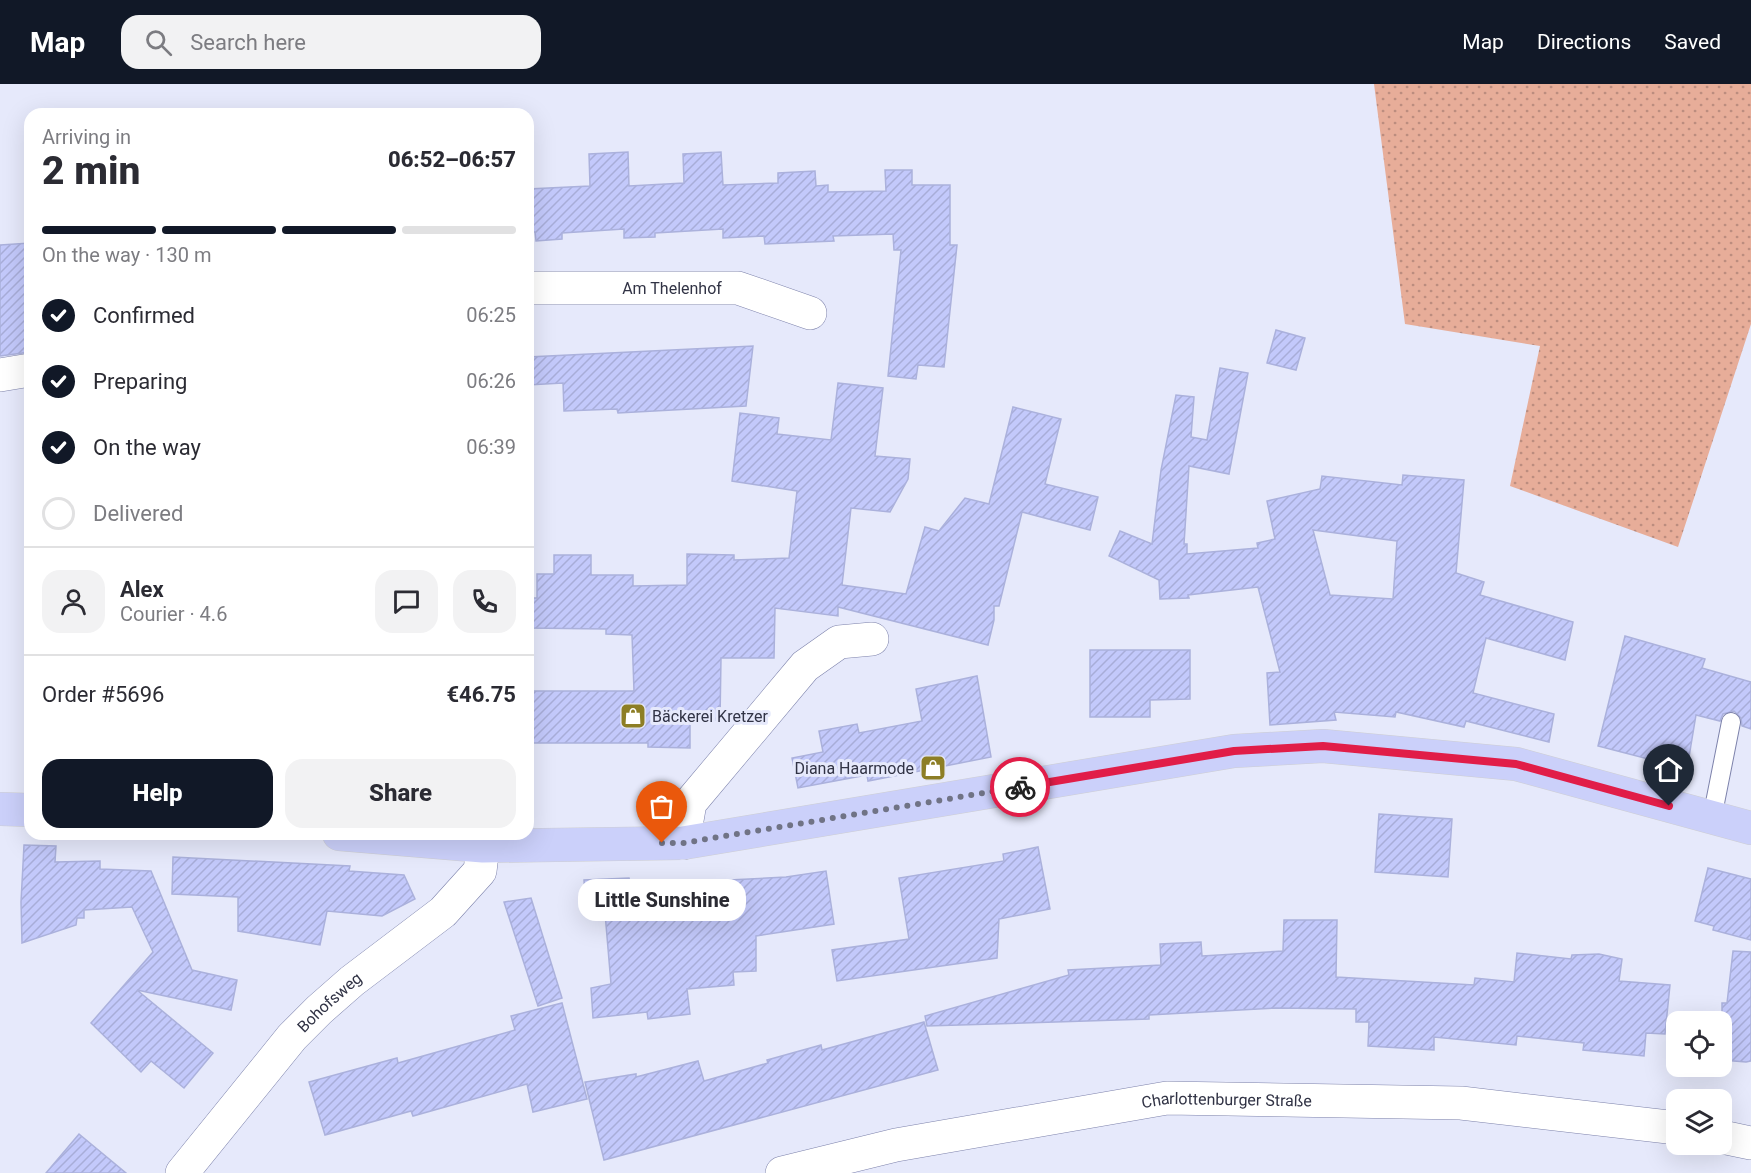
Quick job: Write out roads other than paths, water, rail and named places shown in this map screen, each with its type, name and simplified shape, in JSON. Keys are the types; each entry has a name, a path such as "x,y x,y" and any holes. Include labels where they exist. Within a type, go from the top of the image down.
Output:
{"main road":[{"path":"411,840 483,846 683,843 1234,751 1323,746 1516,764 1751,828"},
{"path":"0,808 24,810"}],"street":[{"name":"Am Thelenhof","path":"534,288 738,288 810,313"},
{"path":"0,375 24,371"},
{"path":"683,843 690,803 805,666 839,642 872,639"},
{"name":"Bohofsweg","path":"182,1173 292,1038 320,1010 352,981 443,912 480,870 483,846"},
{"name":"Charlottenburger Straße","path":"782,1173 896,1145 1167,1098 1461,1103 1666,1127"},
{"path":"1732,1139 1751,1143"}],"lane":[{"path":"1712,818 1731,722"}],"place":[{"name":"Bäckerei Kretzer","path":"633,716"},
{"name":"Diana Haarmode","path":"933,768"},
{"name":"Little Sunshine","path":"662,843"}]}
